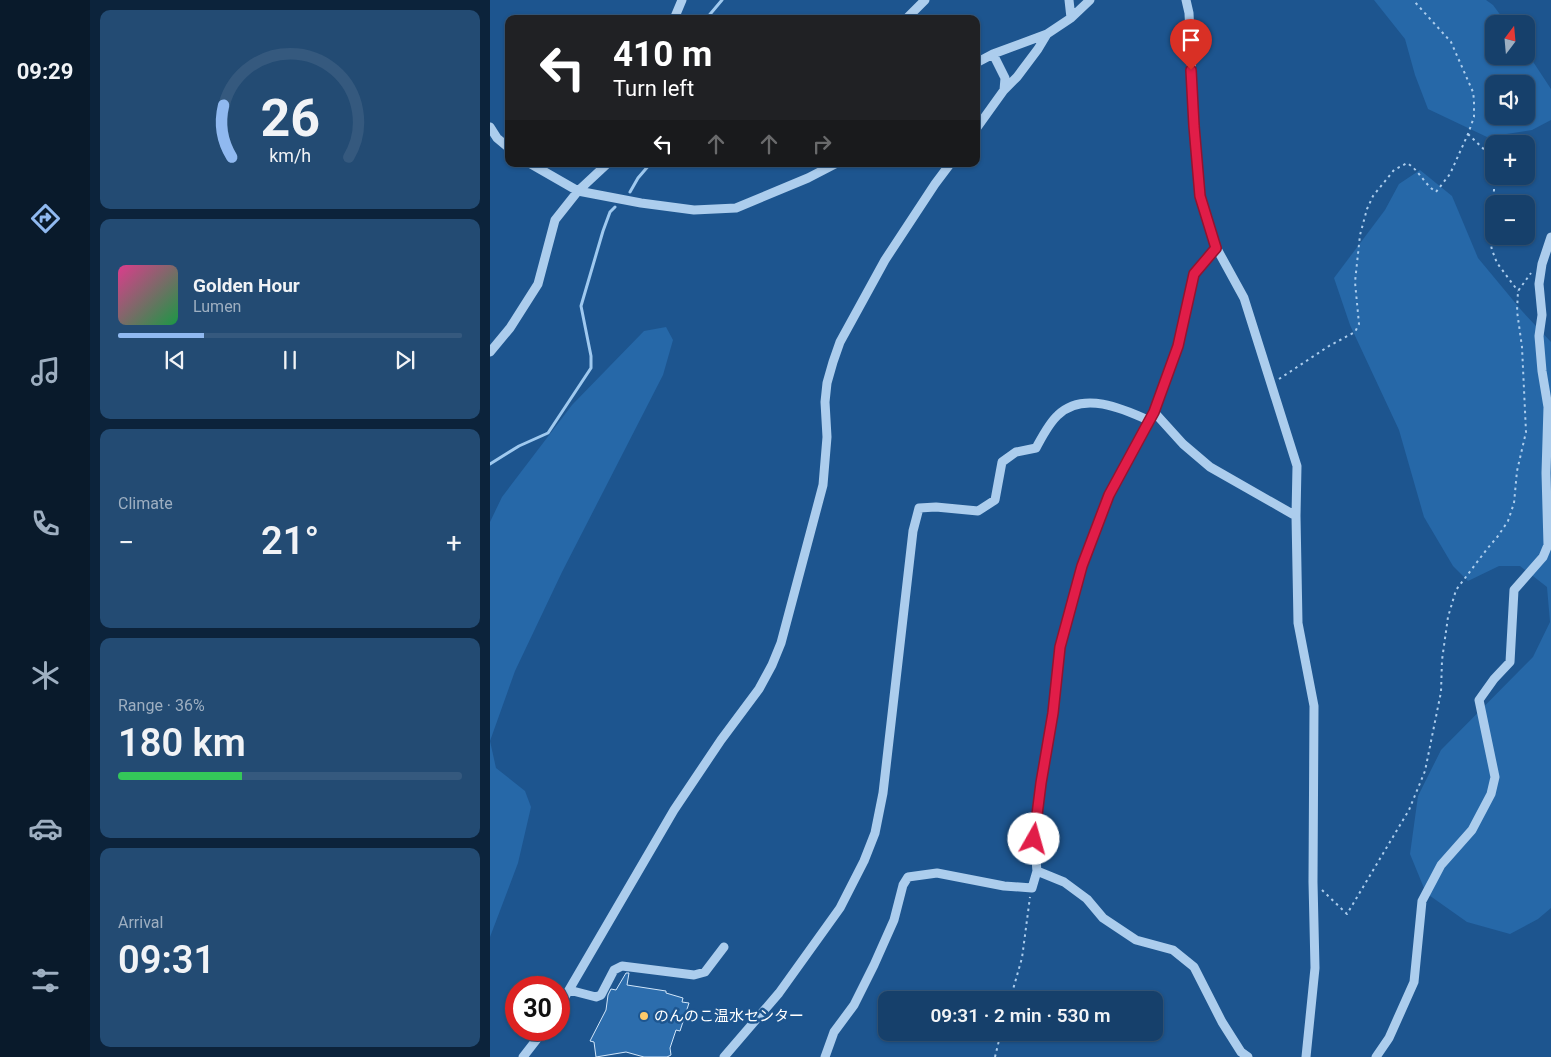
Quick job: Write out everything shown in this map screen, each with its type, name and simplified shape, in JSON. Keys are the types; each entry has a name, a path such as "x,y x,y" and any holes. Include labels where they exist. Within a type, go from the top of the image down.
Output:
{"street":[{"path":"676,15 682,0"},
{"path":"910,15 925,0"},
{"path":"1069,0 1070,18"},
{"path":"980,61 993,54 1047,34 1070,18 1090,0"},
{"path":"1186,0 1189,14 1194,126 1200,196 1216,248 1244,298 1297,466 1298,623 1314,706 1313,882 1315,968 1306,1057"},
{"path":"980,124 1004,90 1033,56 1047,34"},
{"path":"993,54 1005,78 1004,90"},
{"path":"490,128 505,145"},
{"path":"536,167 578,191 641,203 694,210 736,208 808,178 829,167"},
{"path":"490,352 510,328 538,284 555,220 578,191 604,167"},
{"path":"570,988 669,817 721,740 759,689 772,665 781,643 818,511 823,485 827,437 825,402 827,383 840,342 885,260 925,198 948,167"},
{"path":"1376,1057 1389,1038 1414,982 1422,901 1441,865 1472,830 1491,794 1495,777 1479,700 1494,679 1510,662 1514,590 1543,557 1548,545 1546,473 1548,407 1539,336 1542,315 1539,284 1542,264 1551,237"},
{"path":"824,1057 834,1032 854,1005 874,965 894,920 903,885 908,877 937,873 1004,886 1032,888 1037,871 1034,839 1053,713 1060,647 1082,566 1109,495 1154,412 1178,346 1194,274 1216,248"},
{"path":"724,1057 779,993 840,908 864,861 875,833 884,792 913,532 920,508 936,506 978,511 995,500 1002,462 1016,452 1036,448 1057,416 1073,405 1086,403 1103,405 1132,412 1150,420"},
{"path":"1154,412 1183,444 1210,467 1296,516"},
{"path":"1037,871 1064,882 1087,899 1103,918 1136,940 1173,950 1194,968 1222,1022 1242,1052 1248,1057"},
{"path":"570,990 596,997 601,995 614,970 622,966 694,974 705,972 724,947"},
{"path":"523,1057 535,1041"}],"path":[{"path":"1270,385 1329,346 1355,332 1359,324 1355,282 1360,235 1373,196 1394,170 1407,163 1414,167 1428,187 1436,192 1450,174 1468,134 1474,117 1473,92 1451,42 1413,0"},
{"path":"1468,134 1485,150"},
{"path":"1494,185 1488,231 1490,240 1497,263 1518,291"},
{"path":"1313,882 1348,914 1409,810 1425,772 1441,692 1442,660 1448,617 1456,590 1508,521 1514,503 1517,471 1526,432 1522,347 1517,311 1518,291 1529,275 1542,264"},
{"path":"1013,991 1022,958 1032,888"},
{"path":"995,1057 998,1041"}],"shaded area":[{"path":"1374,0 1486,0 1493,5 1500,15 1485,15 1485,65 1535,65 1551,89 1551,120 1532,130 1485,136 1428,109 1415,75 1405,39"},
{"path":"1420,170 1452,196 1478,258 1522,311 1551,342 1551,908 1538,919 1510,934 1467,922 1426,893 1410,854 1418,796 1441,750 1533,657 1550,622 1547,587 1520,566 1499,566 1468,581 1453,566 1424,517 1399,430 1350,325 1334,278 1385,210 1399,184"},
{"path":"666,327 673,340 663,375 562,572 515,671 490,741 490,522 502,497 572,405 644,331"},
{"path":"490,741 496,768 525,791 531,807 518,863 490,937"}],"building":[{"name":"のんのこ温水センター","path":"626,973 629,973 627,985 666,991 666,993 683,998 682,1002 689,1003 680,1031 676,1030 670,1048 671,1055 667,1057 644,1057 626,1052 596,1057 594,1042 590,1041 606,1010 608,995 611,989 616,990"}],"waterway":[{"path":"709,15 722,0"},
{"path":"630,192 647,167"},
{"path":"490,464 519,446 548,433 591,368 591,356 581,306 603,231 610,212 615,207"}],"place":[{"name":"のんのこ温水センター","path":"644,1016"}],"route":[{"path":"1034,839 1053,713 1060,647 1082,566 1109,495 1154,412 1178,346 1194,274 1216,248 1200,196 1191,70"}]}
